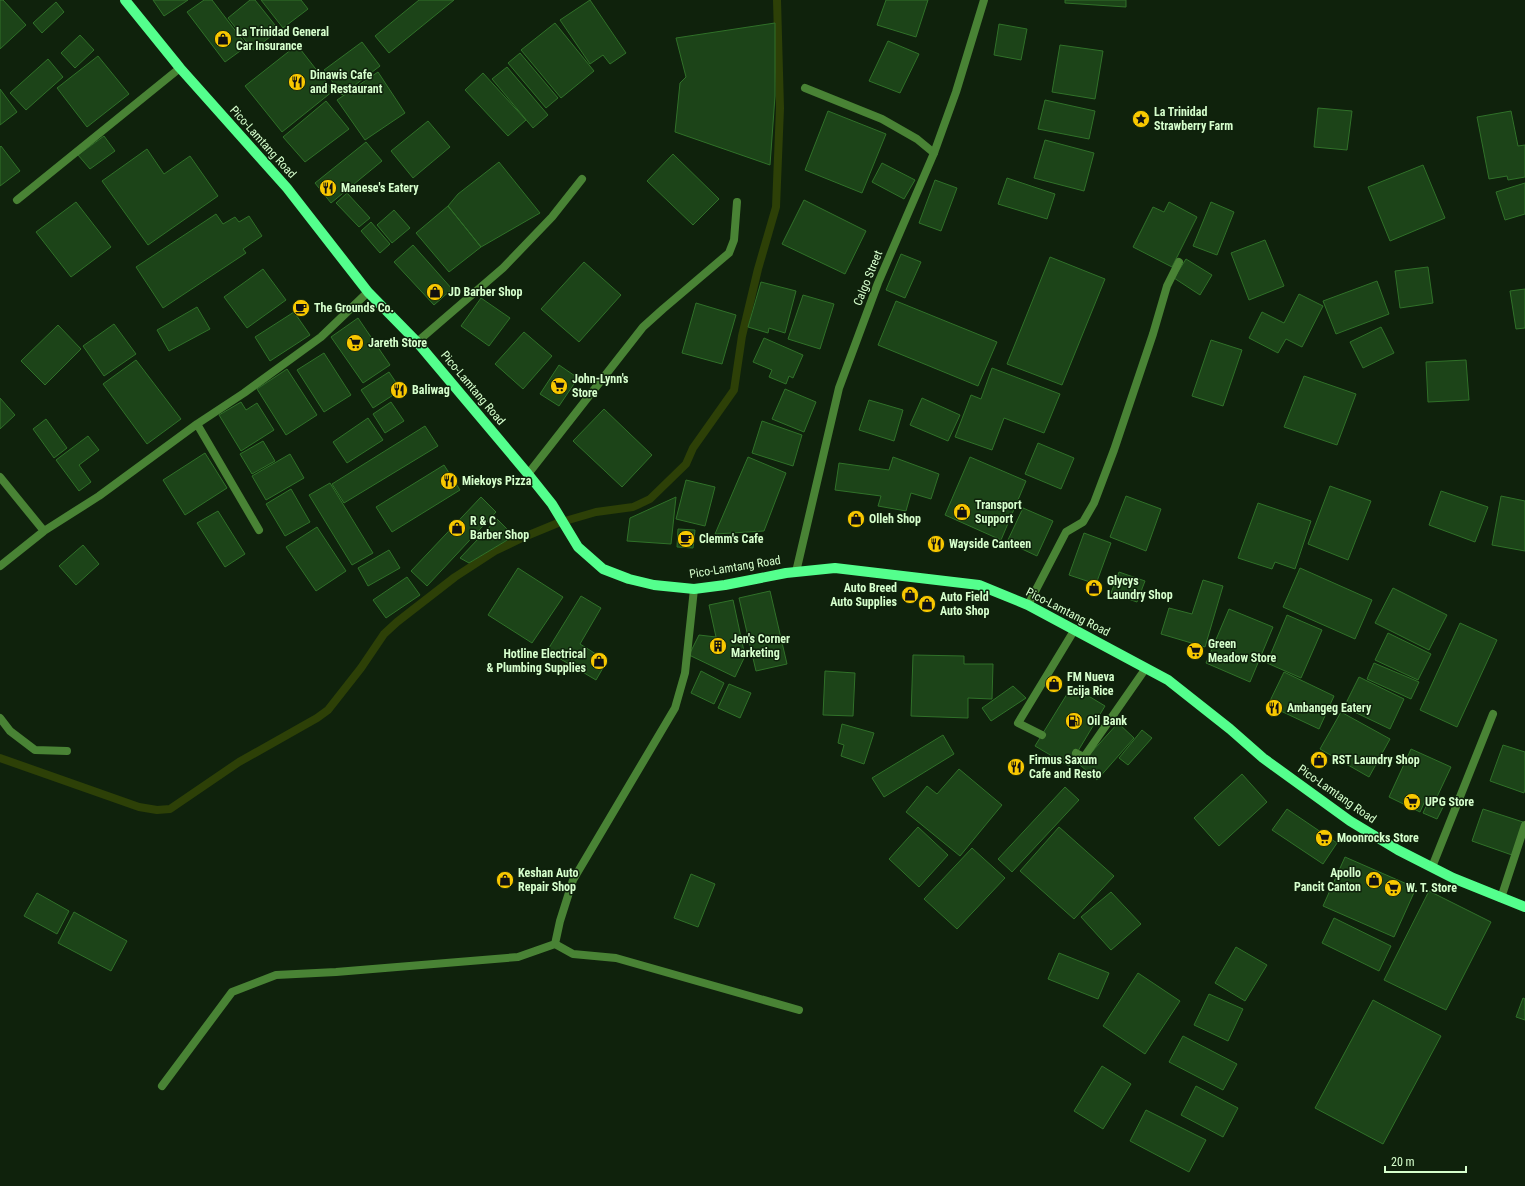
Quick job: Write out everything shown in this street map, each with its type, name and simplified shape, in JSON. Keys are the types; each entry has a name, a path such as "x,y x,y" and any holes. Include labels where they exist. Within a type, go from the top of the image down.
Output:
{"main road":[{"name":"Pico-Lamtang Road","path":"125,0 180,68 287,188 368,292 417,342 528,474 552,504 578,547 603,569 629,579 654,585 694,589 796,572 835,568 979,585 1028,605 1168,680 1230,729 1263,758 1350,821 1398,850 1501,898 1525,907"}],"street":[{"name":"Calgo Street","path":"796,572 839,388 878,283 934,152 956,92 984,0"},
{"path":"18,200 180,68"},
{"path":"805,88 882,119 917,139 934,152"},
{"path":"417,342 503,268 552,217 582,179"},
{"path":"528,474 643,327 662,309 729,253 734,240 737,202"},
{"path":"1028,605 1066,532 1083,522 1094,503 1114,450 1153,334 1167,286 1179,262"},
{"path":"0,566 44,531 99,496 197,424 244,393 321,337 368,292"},
{"path":"197,424 259,530"},
{"path":"0,478 44,531"},
{"path":"555,944 560,920 572,880 675,708 685,673 694,589"},
{"path":"1042,735 1018,723 1075,629"},
{"path":"1076,753 1084,756 1146,668"},
{"path":"1432,867 1493,714"},
{"path":"0,718 10,731 35,750 67,751"},
{"path":"1501,898 1525,825"},
{"path":"162,1086 232,992 276,975 336,972 518,957 555,944 573,954 616,958 799,1010"}],"building":[{"path":"0,0 3,0 26,25 0,49"},
{"path":"153,0 188,0 164,16"},
{"path":"204,0 212,0 247,46 225,62 187,12"},
{"path":"250,0 255,0 279,30 253,50 228,18"},
{"path":"261,0 301,0 308,9 283,28"},
{"path":"419,0 454,0 389,53 375,36"},
{"path":"590,0 626,53 610,64 603,55 590,64 560,20"},
{"path":"886,0 928,0 916,37 877,25"},
{"path":"1065,0 1126,0 1126,7 1065,3"},
{"path":"56,2 64,12 42,33 33,23"},
{"path":"555,23 594,71 561,98 521,50"},
{"path":"775,23 775,96 770,165 675,132 680,83 686,77 676,38"},
{"path":"999,24 1027,29 1021,60 994,55"},
{"path":"80,35 94,50 75,68 61,53"},
{"path":"888,41 919,54 900,93 869,81"},
{"path":"362,42 380,66 342,95 324,70"},
{"path":"297,45 333,91 282,132 245,86"},
{"path":"1060,45 1103,51 1095,99 1052,92"},
{"path":"520,53 558,98 546,108 508,63"},
{"path":"98,56 129,94 87,127 57,88"},
{"path":"48,59 63,77 26,110 10,93"},
{"path":"507,67 548,115 533,128 492,79"},
{"path":"378,72 405,113 365,140 337,100"},
{"path":"483,73 526,120 508,136 465,90"},
{"path":"0,89 17,112 0,125"},
{"path":"1045,100 1095,111 1089,139 1038,129"},
{"path":"326,101 349,129 305,162 283,137"},
{"path":"1318,108 1352,111 1347,150 1314,147"},
{"path":"828,111 886,134 862,193 805,170"},
{"path":"1511,111 1518,146 1525,145 1525,177 1508,180 1507,176 1489,179 1477,117"},
{"path":"428,121 450,147 413,178 391,151"},
{"path":"104,136 115,151 90,169 78,155"},
{"path":"1045,140 1094,153 1084,191 1034,178"},
{"path":"366,142 382,161 331,203 315,183"},
{"path":"1,146 20,171 0,186 0,147"},
{"path":"147,149 164,174 190,156 218,196 148,245 102,181"},
{"path":"673,154 719,199 693,225 647,181"},
{"path":"499,162 540,213 481,247 448,206 458,194"},
{"path":"882,163 915,180 904,199 872,182"},
{"path":"1423,165 1445,218 1390,241 1368,187"},
{"path":"1007,178 1055,194 1047,219 998,204"},
{"path":"935,180 957,188 941,231 919,223"},
{"path":"1525,183 1525,214 1505,220 1496,192"},
{"path":"347,193 370,218 359,227 336,203"},
{"path":"804,200 866,231 845,274 782,244"},
{"path":"76,202 111,247 71,277 36,232"},
{"path":"1169,202 1197,217 1172,267 1133,247 1153,207 1164,212"},
{"path":"1211,202 1234,212 1217,255 1193,246"},
{"path":"448,206 481,247 449,272 416,233"},
{"path":"394,210 410,228 392,243 377,225"},
{"path":"216,214 223,224 235,217 239,222 249,216 262,236 243,249 246,253 163,308 136,267"},
{"path":"371,222 390,244 380,253 361,231"},
{"path":"1265,240 1284,286 1249,300 1231,253"},
{"path":"413,245 452,289 434,305 394,262"},
{"path":"901,254 921,262 905,298 886,290"},
{"path":"1050,257 1105,279 1062,385 1007,364"},
{"path":"1186,259 1212,275 1200,295 1174,278"},
{"path":"584,262 621,295 579,342 541,309"},
{"path":"1428,267 1433,303 1400,308 1395,271"},
{"path":"263,269 286,300 247,328 224,297"},
{"path":"1377,281 1389,314 1336,334 1323,301"},
{"path":"761,282 796,291 785,333 769,328 768,333 748,327"},
{"path":"1525,289 1525,328 1516,329 1510,291"},
{"path":"1299,294 1323,306 1302,347 1286,339 1278,353 1249,338 1262,312 1284,323"},
{"path":"803,295 834,304 820,349 788,339"},
{"path":"481,298 510,318 489,346 461,326"},
{"path":"896,301 997,342 978,386 878,345"},
{"path":"696,303 736,315 722,364 682,353"},
{"path":"197,307 210,329 169,351 157,330"},
{"path":"294,312 310,335 270,361 255,337"},
{"path":"358,318 390,365 363,383 331,337"},
{"path":"114,324 136,354 104,376 83,346"},
{"path":"58,325 81,349 45,385 21,361"},
{"path":"1381,327 1394,353 1363,368 1350,342"},
{"path":"524,332 552,356 523,389 495,364"},
{"path":"764,338 803,355 793,378 789,376 786,384 769,377 772,370 753,362"},
{"path":"1211,340 1242,350 1223,406 1192,396"},
{"path":"324,353 351,395 324,412 297,370"},
{"path":"136,360 181,419 147,444 103,384"},
{"path":"1466,360 1469,400 1428,402 1426,362"},
{"name":"John-Lynn's Store","path":"559,365 578,378 559,406 540,394"},
{"path":"992,368 1060,394 1044,433 1004,418 992,450 955,437 971,395 981,399"},
{"path":"287,369 317,415 286,435 257,389"},
{"path":"389,372 401,390 373,408 361,390"},
{"path":"1304,376 1356,394 1337,445 1284,427"},
{"path":"785,389 816,402 804,432 772,419"},
{"path":"0,398 15,415 0,429"},
{"path":"922,398 960,415 948,441 910,425"},
{"path":"869,400 903,410 894,441 859,430"},
{"path":"241,402 246,410 257,403 274,430 241,451 219,415"},
{"path":"391,402 404,421 385,433 373,414"},
{"path":"604,409 652,455 622,487 573,441"},
{"path":"368,418 383,440 347,463 333,442"},
{"path":"46,419 67,448 54,458 33,429"},
{"path":"762,421 802,435 793,466 752,453"},
{"path":"425,426 438,446 344,503 332,484"},
{"path":"88,436 99,450 79,465 91,482 79,491 56,460"},
{"path":"263,441 275,461 252,474 240,454"},
{"path":"1038,443 1074,458 1061,489 1025,474"},
{"path":"205,453 227,488 185,515 163,480"},
{"path":"290,454 304,478 266,500 252,476"},
{"path":"748,457 786,473 764,531 715,534"},
{"path":"893,457 939,474 931,499 911,493 906,511 878,506 881,496 835,490 839,463 889,470"},
{"path":"970,457 1026,481 1001,540 945,515"},
{"path":"444,465 460,490 392,532 376,507"},
{"path":"686,480 715,487 705,526 676,519"},
{"path":"330,483 373,553 352,565 309,495"},
{"path":"1330,486 1371,501 1348,560 1308,544"},
{"path":"291,489 310,522 285,536 266,504"},
{"path":"1441,491 1488,507 1475,542 1429,525"},
{"path":"1126,496 1161,509 1146,551 1110,537"},
{"path":"1501,496 1525,501 1525,551 1492,545"},
{"path":"481,497 496,512 427,586 411,571"},
{"path":"676,497 671,544 627,541 630,518"},
{"path":"1258,503 1311,521 1295,569 1275,562 1272,569 1238,558"},
{"path":"1023,508 1053,521 1037,556 1007,542"},
{"path":"218,511 245,554 225,567 197,523"},
{"path":"497,519 514,536 469,563 460,558"},
{"path":"317,527 346,571 316,591 286,547"},
{"name":"Clemm's Cafe","path":"678,529 695,530 693,548 677,547"},
{"path":"1084,533 1111,543 1096,584 1069,575"},
{"path":"83,545 99,564 76,585 59,566"},
{"path":"389,550 400,568 368,586 358,568"},
{"path":"518,568 563,597 532,643 488,615"},
{"path":"1300,568 1372,600 1355,639 1283,607"},
{"path":"1119,572 1145,581 1137,602 1111,593"},
{"path":"407,577 420,595 386,618 373,600"},
{"path":"1203,580 1223,586 1205,647 1161,634 1169,608 1192,614"},
{"path":"1393,588 1447,615 1429,650 1375,623"},
{"path":"770,591 787,664 756,671 739,598"},
{"path":"581,596 601,608 580,644 607,661 596,680 547,651"},
{"name":"Jen's Corner Marketing","path":"733,600 745,656 735,677 689,655 699,635 716,637 709,605"},
{"path":"1229,609 1273,627 1250,682 1206,663"},
{"path":"1287,615 1322,630 1301,678 1267,663"},
{"path":"1460,623 1497,640 1457,727 1420,710"},
{"path":"1388,633 1431,654 1418,680 1375,660"},
{"path":"913,655 964,656 964,664 993,664 992,699 968,698 968,718 911,716"},
{"path":"1374,663 1419,682 1411,699 1367,679"},
{"path":"701,671 724,683 714,704 691,693"},
{"path":"825,671 855,673 853,716 823,715"},
{"path":"1284,672 1334,696 1319,729 1268,705"},
{"path":"1359,677 1404,699 1390,729 1344,707"},
{"path":"729,684 751,693 740,718 718,708"},
{"path":"1013,686 1026,698 991,721 982,708"},
{"name":"Oil Bank","path":"1072,686 1105,706 1069,766 1035,746"},
{"path":"1341,712 1390,739 1369,777 1320,749"},
{"path":"1118,723 1134,738 1097,780 1080,765"},
{"path":"842,724 874,733 864,764 841,756 844,745 838,743"},
{"path":"1142,730 1152,738 1128,765 1119,758"},
{"path":"943,735 954,754 884,797 872,778"},
{"path":"1503,745 1525,752 1524,793 1490,781"},
{"path":"1411,749 1451,767 1436,799 1445,803 1437,819 1423,813 1428,802 1425,801 1420,812 1389,797"},
{"path":"959,769 1002,805 960,856 906,812 927,786 937,794"},
{"path":"1242,774 1267,802 1219,846 1194,818"},
{"path":"1065,787 1079,800 1012,872 998,859"},
{"path":"1287,809 1337,843 1323,864 1272,830"},
{"path":"1483,809 1523,822 1512,855 1472,841"},
{"path":"918,827 948,855 919,887 889,859"},
{"path":"1059,827 1114,876 1074,919 1020,871"},
{"path":"972,848 1005,878 957,929 924,899"},
{"path":"1345,857 1416,888 1394,937 1323,906"},
{"path":"691,874 715,884 698,927 674,918"},
{"path":"1429,891 1491,922 1446,1010 1384,980"},
{"path":"1111,892 1141,924 1111,950 1081,917"},
{"path":"37,893 69,911 57,934 24,916"},
{"path":"74,912 127,941 111,971 58,943"},
{"path":"1334,918 1391,946 1379,971 1322,943"},
{"path":"1236,947 1267,965 1245,1001 1215,983"},
{"path":"1059,953 1109,973 1098,999 1048,979"},
{"path":"1138,973 1180,1001 1145,1054 1103,1026"},
{"path":"1209,994 1243,1009 1228,1041 1194,1025"},
{"path":"1523,998 1525,999 1525,1020 1516,1017"},
{"path":"1373,1000 1441,1036 1383,1144 1315,1108"},
{"path":"1183,1036 1237,1064 1223,1090 1169,1062"},
{"path":"1102,1066 1131,1084 1103,1129 1074,1111"},
{"path":"1196,1086 1238,1108 1223,1137 1181,1115"},
{"path":"1146,1110 1206,1140 1189,1172 1130,1141"}],"waterway":[{"path":"0,758 139,807 157,810 170,809 239,762 317,718 328,710 361,668 384,634 397,622 455,577 495,551 558,523 596,512 633,507 650,499 686,464 693,448 734,390 742,336 758,269 776,207 780,108 777,0"}],"place":[{"name":"La Trinidad General Car Insurance","path":"223,39"},
{"name":"Dinawis Cafe and Restaurant","path":"297,82"},
{"name":"La Trinidad Strawberry Farm","path":"1141,119"},
{"name":"Manese's Eatery","path":"328,188"},
{"name":"JD Barber Shop","path":"435,292"},
{"name":"The Grounds Co.","path":"301,308"},
{"name":"Jareth Store","path":"355,343"},
{"name":"John-Lynn's Store","path":"559,386"},
{"name":"Baliwag","path":"399,390"},
{"name":"Miekoys Pizza","path":"449,481"},
{"name":"Transport Support","path":"962,512"},
{"name":"Olleh Shop","path":"856,519"},
{"name":"R & C Barber Shop","path":"457,528"},
{"name":"Clemm's Cafe","path":"686,539"},
{"name":"Wayside Canteen","path":"936,544"},
{"name":"Glycys Laundry Shop","path":"1094,588"},
{"name":"Auto Breed Auto Supplies","path":"910,595"},
{"name":"Auto Field Auto Shop","path":"927,604"},
{"name":"Jen's Corner Marketing","path":"718,646"},
{"name":"Green Meadow Store","path":"1195,651"},
{"name":"Hotline Electrical & Plumbing Supplies","path":"599,661"},
{"name":"FM Nueva Ecija Rice","path":"1054,684"},
{"name":"Ambangeg Eatery","path":"1274,708"},
{"name":"Oil Bank","path":"1074,721"},
{"name":"RST Laundry Shop","path":"1319,760"},
{"name":"Firmus Saxum Cafe and Resto","path":"1016,767"},
{"name":"UPG Store","path":"1412,802"},
{"name":"Moonrocks Store","path":"1324,838"},
{"name":"Keshan Auto Repair Shop","path":"505,880"},
{"name":"Apollo Pancit Canton","path":"1374,880"},
{"name":"W. T. Store","path":"1393,888"}]}
